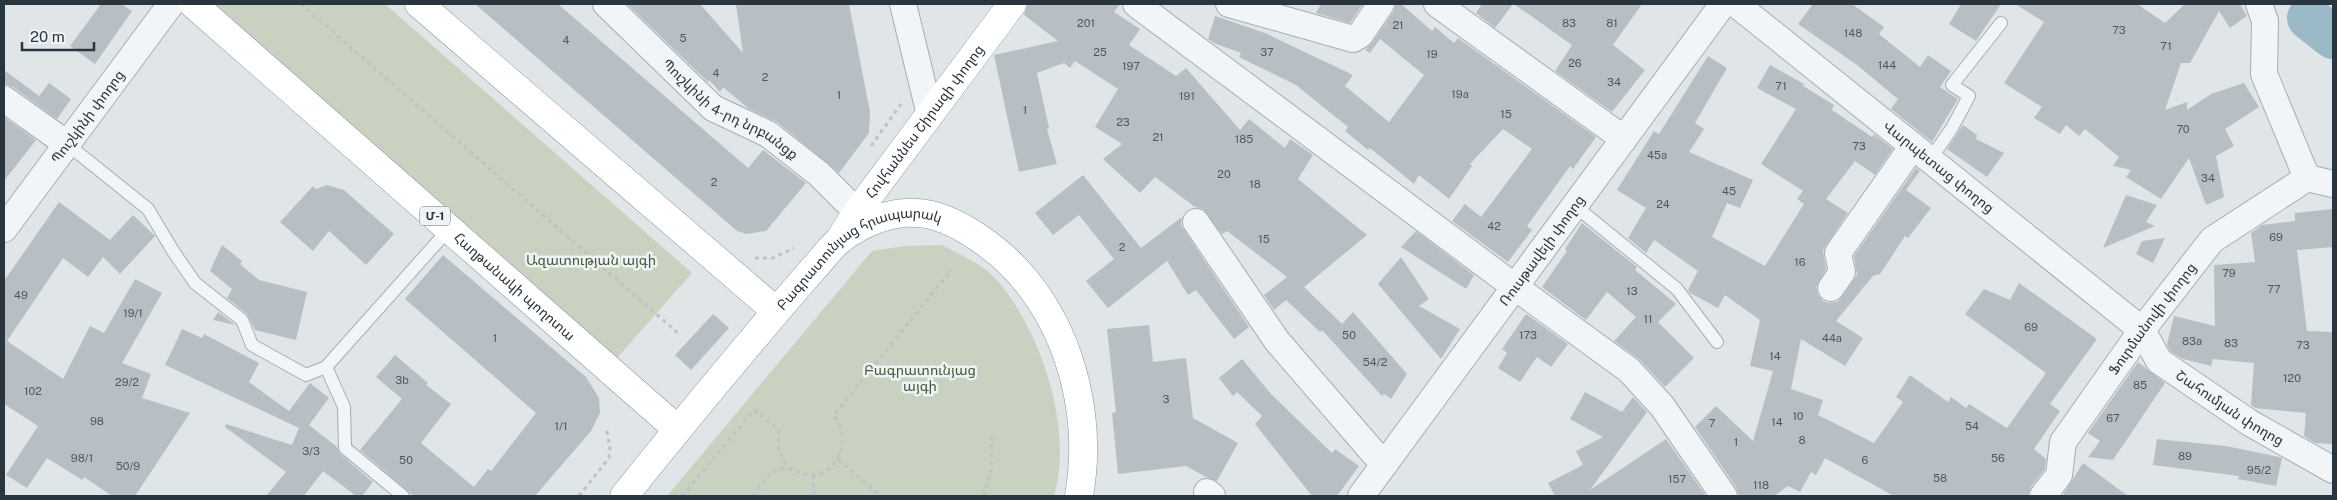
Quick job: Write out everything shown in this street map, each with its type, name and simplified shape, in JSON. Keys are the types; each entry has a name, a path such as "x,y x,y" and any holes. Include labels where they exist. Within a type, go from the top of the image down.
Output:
{"main road":[{"name":"Հաղթանակի պողոտա","path":"193,4 677,429"},
{"path":"419,4 776,311"},
{"name":"Հովհաննես Շիրազի փողոց","path":"840,239 857,212 1012,4"},
{"name":"Բագրատունյաց հրապարակ","path":"624,496 677,429 776,311 840,239 869,222 895,214 918,213 936,217 960,227 1004,258 1022,276 1051,316 1069,357 1079,398 1082,462 1079,496"}],"street":[{"name":"Պուշկինի փողոց","path":"5,223 67,144 171,4"},
{"name":"Պուշկինի 4-րդ նրբանցք","path":"606,4 713,108 768,134 819,174 857,212"},
{"path":"903,4 930,116"},
{"path":"1136,4 1629,370 1662,406 1724,496"},
{"path":"1229,4 1353,39 1360,35 1381,4"},
{"path":"1437,4 1624,139"},
{"name":"Ռուսթավելի փողոց","path":"1361,496 1723,4"},
{"name":"Վարպետաց փողոց","path":"1736,4 2142,330"},
{"path":"2259,4 2265,21 2264,74 2307,178 2333,184"},
{"path":"4,99 67,144"},
{"path":"1831,288 1842,272 1838,253 1921,153"},
{"name":"Ֆուրմանովի փողոց","path":"2045,496 2059,475 2063,442 2142,330 2212,240 2307,178"},
{"path":"1196,222 1277,341 1384,464"},
{"name":"Շահումյան փողոց","path":"2142,330 2159,361 2250,423 2333,470"}],"lane":[{"path":"1921,153 1952,128 1969,96 1952,85 2001,23"},
{"path":"67,144 148,208 173,251 195,283 242,320 252,345 306,375 326,367 449,229"},
{"path":"1575,206 1677,289 1717,342"},
{"path":"326,367 344,407 345,448 403,496"}],"path":[{"path":"301,4 678,333"},
{"path":"753,496 774,470 788,467 813,475 826,471 838,460 842,446 841,428 834,415 952,269"},
{"path":"682,496 754,410 779,430 777,444 779,454 788,467"},
{"path":"579,496 609,458 610,448 606,427"},
{"path":"984,496 991,470 992,432"},
{"path":"838,460 881,496"},
{"path":"813,475 814,496"}],"green space":[{"name":"Ազատության այգի","path":"212,4 385,4 692,273 617,358"},
{"name":"Բագրատունյաց այգի","path":"942,245 978,264 991,274 1012,300 1027,325 1049,382 1056,412 1060,441 1059,470 1054,496 667,496 872,251 905,246"}],"building":[{"path":"101,4 121,4 132,11 95,64 70,46"},
{"path":"475,4 558,4 748,168 763,150 806,183 766,231 746,234 737,231"},
{"path":"627,4 700,4 743,53 736,4 849,4 870,112 869,133 839,173 777,122 749,109 723,87 720,92"},
{"path":"1027,4 1120,4 1114,12 1140,29 1129,45 1176,76 1186,68 1240,130 1249,119 1285,148 1290,139 1313,155 1298,179 1367,235 1304,287 1342,324 1353,312 1407,374 1391,399 1384,394 1382,396 1322,330 1320,332 1286,300 1274,310 1264,295 1287,277 1227,231 1222,234 1203,209 1195,207 1155,177 1140,193 1103,159 1122,144 1095,127 1118,89 1075,61 1070,68 1064,63 1037,73 1049,128 1047,129 1057,164 1019,172 994,55 1058,41 1024,15"},
{"path":"1321,4 1363,4 1350,23 1316,13"},
{"path":"1396,4 1401,4 1432,31 1435,27 1454,43 1458,38 1596,137 1573,169 1570,166 1527,226 1532,230 1508,262 1452,221 1465,204 1481,217 1532,149 1503,129 1470,164 1472,166 1449,199 1419,175 1414,184 1370,148 1368,150 1345,131 1348,127 1296,85 1239,57 1241,53 1208,39 1215,16 1265,33 1353,75 1345,86 1389,122 1424,75 1380,39 1370,53 1365,50 1393,12"},
{"path":"1482,4 1513,4 1495,28 1476,13"},
{"path":"1514,4 1642,4 1613,45 1645,70 1612,112 1555,71 1572,45"},
{"path":"1813,4 1852,4 1884,27 1879,34 1920,67 1928,55 1951,71 1940,87 1958,99 1932,142 1891,109 1898,99 1857,65 1798,24"},
{"path":"1961,4 2001,4 1976,41 1949,24"},
{"path":"2015,4 2137,4 2165,23 2185,4 2240,4 2247,16 2230,28 2219,11 2190,63 2181,63 2165,110 2187,102 2187,110 2211,94 2244,83 2259,107 2225,129 2234,146 2216,156 2224,197 2206,205 2189,158 2161,199 2126,177 2131,170 2113,166 2119,157 2085,129 2079,136 2066,125 2060,134 2034,118 2042,107 2004,83 2044,22"},
{"path":"1708,56 1727,68 1695,123 1704,129 1689,152 1753,180 1740,208 1727,203 1712,237 1765,266 1804,204 1797,199 1803,191 1761,164 1796,109 1757,88 1770,65 1804,84 1803,86 1834,105 1832,110 1872,137 1874,134 1893,149 1875,175 1855,161 1826,199 1848,213 1823,250 1826,269 1816,287 1818,295 1823,301 1829,303 1837,302 1843,296 1857,275 1854,256 1916,168 1920,171 1906,190 1931,208 1908,238 1905,236 1880,274 1873,276 1836,321 1863,338 1845,366 1801,339 1791,389 1823,400 1818,415 1874,443 1903,402 1896,397 1910,375 1948,402 1951,397 1966,408 1969,404 2007,428 2046,373 1965,314 1984,289 2010,300 2019,283 2097,339 2050,404 2060,411 2034,449 2046,459 2045,469 2031,487 2028,496 1894,496 1825,458 1816,475 1811,472 1800,492 1788,486 1774,496 1739,496 1736,487 1695,427 1716,406 1753,441 1773,371 1750,366 1760,320 1725,295 1718,308 1690,293 1688,290 1698,271 1654,240 1646,253 1628,238 1646,208 1617,190 1654,131 1659,134"},
{"path":"4,70 39,96 49,83 71,99 57,119 13,87 4,84"},
{"path":"4,117 36,140 4,181"},
{"path":"1963,125 1977,135 1976,139 2004,153 1987,177 1947,149"},
{"path":"1083,175 1141,248 1182,217 1181,224 1184,230 1249,327 1234,339 1196,290 1188,295 1167,261 1108,308 1086,281 1114,259 1079,215 1053,235 1035,213"},
{"path":"327,185 344,190 394,234 366,265 329,231 313,251 280,222 313,186 316,189"},
{"path":"2126,195 2157,205 2146,222 2155,226 2103,248"},
{"path":"59,202 110,240 133,215 155,236 120,274 103,257 88,277 63,258 7,341 63,379 90,326 104,333 135,279 162,293 122,363 151,374 142,398 190,413 135,496 112,496 84,477 82,480 47,458 27,488 6,475 38,426 4,404 4,281"},
{"path":"2333,209 2333,247 2297,250 2307,331 2333,332 2333,444 2315,443 2304,436 2306,413 2255,408 2251,405 2254,363 2213,359 2211,366 2183,359 2170,351 2167,344 2174,316 2215,326 2214,265 2255,262 2251,233 2262,225 2295,221 2295,213"},
{"path":"1582,223 1637,267 1635,270 1676,304 1658,322 1694,358 1665,387 1640,360 1614,341 1636,317 1607,292 1586,320 1542,287 1567,251 1565,249"},
{"path":"1416,231 1474,275 1466,289 1401,247"},
{"path":"2165,238 2153,263 2136,254 2142,241"},
{"path":"222,245 242,261 240,264 259,280 307,292 296,340 255,330 247,314 227,298 232,289 210,271"},
{"path":"443,255 586,377 599,398 600,413 591,431 535,496 414,496 360,450 402,399 376,377 395,355 428,383 426,385 451,404 421,443 474,487 488,469 491,471 536,413 405,299"},
{"path":"1401,257 1429,299 1419,306 1460,329 1441,359 1378,284"},
{"path":"218,312 235,325 213,320"},
{"path":"713,314 729,328 691,370 675,355"},
{"path":"1526,314 1568,344 1551,367 1537,357 1520,382 1498,368 1507,353 1502,349"},
{"path":"1149,325 1153,362 1186,358 1193,418 1238,443 1217,481 1186,466 1118,474 1112,413 1116,412 1107,329"},
{"path":"182,329 202,338 204,334 259,363 249,382 289,411 310,383 329,398 309,425 337,447 340,454 373,482 362,496 356,496 323,471 304,496 266,496 286,472 225,427 226,424 292,445 299,428 165,365"},
{"path":"1242,359 1271,394 1332,453 1335,449 1359,466 1337,496 1312,496 1255,424 1262,416 1237,392 1233,396 1219,378"},
{"path":"2138,362 2165,383 2113,460 2088,457 2100,441 2088,433"},
{"path":"1585,392 1622,412 1633,397 1647,412 1590,490 1666,439 1706,496 1555,496 1548,483 1583,465 1576,451 1603,437 1570,419"},
{"path":"2157,439 2226,446 2282,458 2276,486 2238,479 2239,476 2153,465"},
{"path":"2083,463 2094,471 2128,496 2062,496"}],"waterway":[{"path":"2309,18 2333,37"}]}
